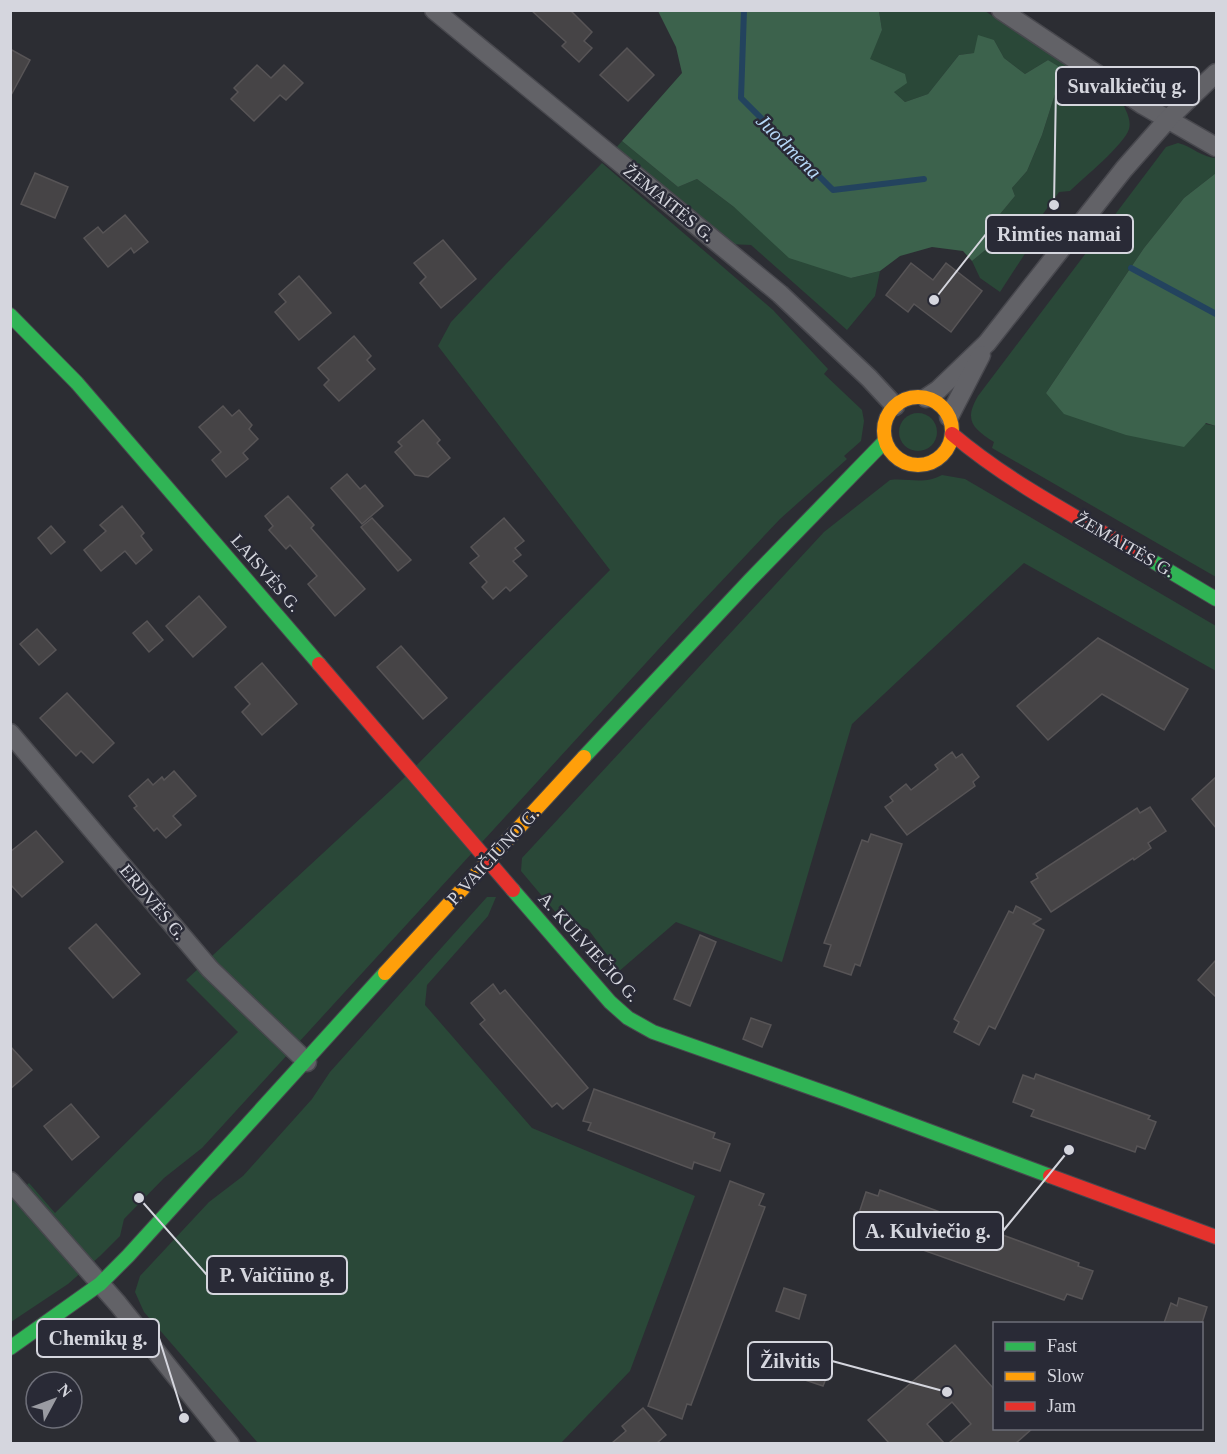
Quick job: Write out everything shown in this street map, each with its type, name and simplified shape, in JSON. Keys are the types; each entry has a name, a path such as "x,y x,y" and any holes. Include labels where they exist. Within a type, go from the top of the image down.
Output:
{"main road":[{"name":"LAISVĖS G.","path":"10,315 77,382 488,860"},
{"path":"909,398 926,398 943,408 950,426 947,458 916,465 896,464 885,441 883,428 887,416 895,405 909,398"},
{"name":"ŽEMAITĖS G.","path":"950,426 971,450 1033,491 1216,599"},
{"name":"P. VAIČIŪNO G.","path":"10,1348 100,1284 307,1062 488,860 750,580 819,512 885,441"},
{"name":"ŽEMAITĖS G.","path":"976,470 1033,491"},
{"name":"P. VAIČIŪNO G.","path":"819,512 860,486"},
{"name":"A. KULVIEČIO G.","path":"488,860 610,1002 628,1018 653,1032 843,1099 1216,1237"}],"street":[{"name":"ŽEMAITĖS G.","path":"434,10 780,294 895,405"},
{"path":"1001,10 1143,105 1216,147"},
{"path":"926,398 938,390 987,343 1124,170 1169,118 1216,73"},
{"path":"950,426 987,343"},
{"name":"ERDVĖS G.","path":"10,733 210,969 307,1062"},
{"path":"10,1181 100,1284 230,1443"}],"green space":[{"path":"658,11 879,11 882,30 870,59 905,74 907,83 894,92 905,102 928,94 959,55 974,53 978,35 994,40 1004,58 1025,74 1048,60 1063,69 1042,135 1027,171 1012,188 1015,196 986,231 989,247 972,261 963,251 932,247 900,256 880,271 851,278 789,258 734,207 697,179 678,187 622,141 682,73 676,47"},
{"path":"879,11 985,11 1120,98 1127,113 1130,125 1126,136 1070,191 1059,192 1040,218 1043,226 1000,292 980,278 972,261 989,247 986,231 1015,196 1012,188 1027,171 1042,135 1063,69 1048,60 1025,74 1004,58 994,40 974,53 959,55 928,94 905,102 894,92 869,59 882,30"},
{"path":"622,141 678,187 697,179 734,207 851,278 880,271 875,296 847,330 751,245 728,244 616,148"},
{"path":"1178,143 1206,156 1216,158 1216,173 1184,198 1144,248 1046,393 1216,426 1216,577 992,448 994,442 976,428 971,417 978,396 1166,147"},
{"path":"602,163 773,310 828,369 824,374 862,410 864,421 861,441 844,456 847,459 780,519 699,605 202,1148 164,1178 124,1219 120,1236 68,1284 11,1322 11,1200 29,1183 55,1213 238,1032 186,980 403,779 610,570 438,346 451,322"},
{"path":"1216,173 1216,426 1206,423 1184,447 1126,435 1064,414 1046,393 1144,248 1184,198"},
{"path":"918,413 931,419 937,432 931,445 918,451 905,445 899,432 905,419"},
{"path":"942,475 965,479 1216,626 1216,671 1024,563 852,724 782,962 676,922 610,979 611,960 588,929 563,921 521,871 522,858 824,532 890,480 929,480"},
{"path":"487,897 496,897 488,916 427,985 425,1005 532,1128 695,1196 630,1371 561,1443 258,1443 144,1312 135,1292 140,1276 209,1202 243,1176 312,1099 330,1072"}],"building":[{"path":"531,10 570,10 592,32 584,41 592,48 579,62 562,46 566,42"},
{"path":"627,48 654,75 628,101 600,75"},
{"path":"10,49 30,60 10,97"},
{"path":"257,65 271,78 284,65 303,83 286,100 280,95 254,121 231,99 238,92 234,88"},
{"path":"35,173 68,187 55,218 21,204"},
{"path":"125,215 148,242 134,253 131,248 108,267 84,238 98,227 103,233"},
{"path":"443,240 476,279 441,308 420,283 426,277 414,263"},
{"path":"911,263 933,280 946,263 982,291 951,332 914,304 908,312 886,295"},
{"path":"299,276 331,313 299,340 275,312 286,302 279,294"},
{"path":"354,336 371,356 367,360 375,369 339,401 324,385 329,380 318,368"},
{"path":"223,406 232,416 239,410 252,425 249,429 258,439 243,453 248,459 226,477 212,460 221,452 199,427"},
{"path":"423,420 440,440 437,443 450,458 428,477 415,475 395,452 402,446 398,442"},
{"path":"347,474 360,489 365,485 383,506 362,524 331,488"},
{"path":"288,496 314,525 311,528 365,589 335,616 308,584 317,576 290,545 286,549 269,530 273,526 265,516"},
{"path":"122,506 144,533 141,536 152,550 136,564 125,551 101,571 84,550 106,531 100,525"},
{"path":"372,518 411,560 398,571 361,527"},
{"path":"504,518 524,541 515,548 521,555 513,561 527,576 510,591 506,587 493,599 482,587 487,582 470,563 479,556 471,547"},
{"path":"51,526 65,542 51,554 38,538"},
{"path":"199,596 226,627 193,657 166,626"},
{"path":"147,621 163,640 149,652 133,633"},
{"path":"37,629 56,650 39,665 20,644"},
{"path":"1098,638 1188,689 1164,730 1102,694 1048,740 1017,706"},
{"path":"401,646 447,698 423,719 377,667"},
{"path":"262,663 297,704 262,735 242,712 250,704 235,687"},
{"path":"67,693 114,743 93,763 81,751 76,756 40,718"},
{"path":"952,752 956,758 962,754 979,777 973,782 975,786 907,835 885,807 893,801 890,797 906,784 911,790 938,769 935,765"},
{"path":"174,771 196,796 173,816 181,825 166,838 157,828 154,831 134,808 137,806 129,796 148,779 153,785 162,777 164,780"},
{"path":"1216,777 1216,828 1192,799"},
{"path":"1150,807 1166,831 1148,843 1151,848 1051,912 1031,882 1038,878 1036,874 1137,808 1140,813"},
{"path":"36,831 63,862 22,897 10,884 10,852"},
{"path":"871,834 902,844 860,966 855,964 851,975 824,966 831,945 824,943 862,840 868,842"},
{"path":"1016,906 1041,919 1033,924 1044,930 995,1029 989,1026 979,1045 954,1032 959,1022 954,1019 1009,911 1013,913"},
{"path":"96,924 140,974 113,998 69,948"},
{"path":"700,935 716,942 690,1006 674,999"},
{"path":"1216,960 1216,997 1198,980"},
{"path":"493,984 500,994 505,990 588,1088 563,1109 557,1103 552,1107 480,1024 485,1020 471,1003"},
{"path":"751,1018 771,1025 762,1047 743,1039"},
{"path":"10,1046 32,1070 10,1089"},
{"path":"1036,1074 1150,1116 1148,1119 1156,1122 1145,1149 1137,1146 1135,1152 1031,1116 1034,1110 1013,1102 1023,1075 1034,1079"},
{"path":"594,1089 715,1133 713,1138 730,1144 720,1171 694,1162 692,1169 588,1130 591,1123 583,1121"},
{"path":"71,1104 99,1137 72,1160 44,1126"},
{"path":"730,1181 764,1194 759,1205 765,1207 691,1405 687,1404 682,1419 648,1406"},
{"path":"880,1190 1079,1263 1078,1266 1093,1271 1082,1299 1067,1294 1064,1300 875,1233 877,1226 857,1219 866,1192 878,1196"},
{"path":"784,1288 806,1295 799,1319 776,1311"},
{"path":"1179,1298 1207,1307 1202,1322 1164,1322 1171,1303 1177,1306"},
{"path":"955,1345 993,1388 993,1430 1031,1430 1016,1443 949,1443 971,1424 952,1402 927,1424 944,1443 889,1443 868,1420"},
{"path":"811,1364 829,1371 823,1386 805,1380"},
{"path":"643,1408 666,1435 657,1443 612,1443 626,1431 622,1426"}],"waterway":[{"name":"Juodmena","path":"744,10 741,98 833,190 924,179"},
{"name":"Juodmena","path":"1131,268 1216,314"}],"traffic: fast":[{"path":"10,315 77,383 319,664"},
{"path":"584,757 750,580 885,441"},
{"path":"1149,559 1216,599"},
{"path":"513,890 610,1002 628,1018 653,1032 843,1099 1050,1176"},
{"path":"10,1348 100,1284 385,973"}],"traffic: slow":[{"path":"918,397 931,400 942,407 949,418 952,431 949,444 942,455 931,462 918,465 905,462 894,455 887,444 884,431 887,418 894,407 905,400 918,397"},
{"path":"385,973 584,757"}],"traffic: jam":[{"path":"952,434 1023,485 1149,559"},
{"path":"319,664 513,890"},
{"path":"1050,1176 1216,1237"}],"place":[{"name":"Suvalkiečių g.","path":"1054,205"},
{"name":"Rimties namai","path":"934,300"},
{"name":"A. Kulviečio g.","path":"1069,1150"},
{"name":"P. Vaičiūno g.","path":"139,1198"},
{"name":"Žilvitis","path":"947,1392"},
{"name":"Chemikų g.","path":"184,1418"}]}
